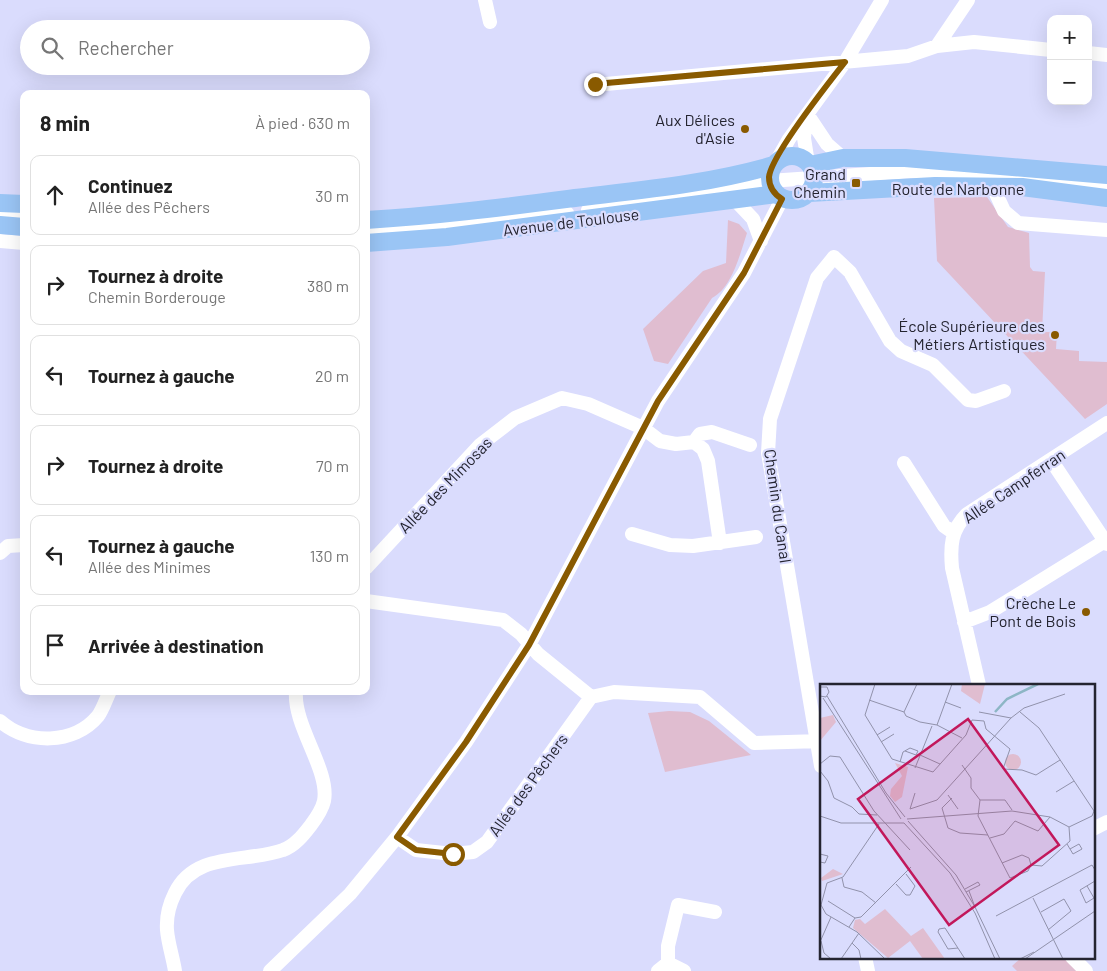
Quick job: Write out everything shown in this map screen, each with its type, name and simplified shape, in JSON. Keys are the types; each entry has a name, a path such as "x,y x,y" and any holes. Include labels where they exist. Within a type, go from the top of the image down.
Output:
{"main road":[{"path":"791,156 803,158 810,175 796,200 775,180 791,156"},
{"name":"Route de Narbonne","path":"810,175 843,158 904,158 1107,175"},
{"name":"Avenue de Toulouse","path":"370,220 425,216 650,189 743,174 775,180"},
{"name":"Route de Narbonne","path":"810,175 935,186 1022,188 1107,198"},
{"name":"Avenue de Toulouse","path":"370,242 447,237 734,200 775,180"},
{"path":"0,203 20,204"},
{"path":"0,225 20,227"}],"street":[{"path":"485,0 490,22"},
{"path":"871,0 874,14"},
{"path":"270,971 350,894 397,837 466,742 529,645 663,392 744,273 761,241 775,180 807,114 845,62 882,0"},
{"path":"937,46 968,0"},
{"path":"595,84 908,56 937,46 974,42 1047,50"},
{"path":"1092,53 1107,55"},
{"path":"807,114 827,144 843,158"},
{"path":"807,114 804,138 810,175 914,171 972,174 1107,188"},
{"path":"370,231 434,228 585,211 775,180"},
{"path":"992,187 1004,212 1018,223 1107,230"},
{"path":"734,200 753,219 761,241"},
{"path":"0,215 20,218"},
{"path":"0,241 20,243"},
{"name":"Chemin du Canal","path":"820,758 768,453 770,419 817,278 834,257 850,272 890,341 901,352 933,364 968,400 976,401 1004,391"},
{"name":"Allée des Mimosas","path":"370,564 480,445 515,418 562,398 588,404 643,428 660,440 676,444 694,442"},
{"name":"Allée Campferran","path":"979,684 951,558 950,548 958,523 967,514 1107,423"},
{"path":"720,543 708,461 703,449 694,442 700,434 712,432 750,445"},
{"path":"964,622 990,612 1106,542 1050,460"},
{"path":"904,463 944,526 954,532"},
{"path":"632,534 670,545 693,546 756,537"},
{"path":"0,553 8,546 20,545"},
{"path":"370,601 503,620 521,634 529,645 591,697 614,692 700,697 754,743 818,741"},
{"path":"0,723 28,737 55,738 76,734 98,716 108,695"},
{"path":"175,971 167,930 168,906 178,886 193,870 214,862 285,850 302,837 320,813 324,800 324,784 299,716 296,695"},
{"name":"Allée des Pêchers","path":"397,837 416,850 453,854 473,852 487,842 591,697"},
{"path":"1094,828 1107,822"},
{"path":"684,971 663,967 678,905 715,912"},
{"path":"864,958 868,971"},
{"path":"1073,958 1086,971"}],"shaded area":[{"path":"987,197 1008,227 1029,233 1030,267 1033,271 1045,272 1042,332 1057,332 1056,349 1079,351 1079,361 1107,362 1107,404 1085,419 937,261 934,198"},
{"path":"728,220 739,224 747,233 730,279 725,287 712,298 668,364 654,361 643,329 703,271 726,263"},
{"path":"690,712 709,721 751,755 665,772 648,713"},
{"path":"1021,958 1079,958 1076,971 1017,971 1012,966"}],"place":[{"name":"Aux Délices d'Asie","path":"745,129"},
{"name":"Grand Chemin","path":"856,183"},
{"name":"École Supérieure des Métiers Artistiques","path":"1055,335"},
{"name":"Crèche Le Pont de Bois","path":"1086,612"}],"route":[{"path":"453,854 416,850 397,837 466,742 529,645 663,392 744,273 761,241 782,199 776,194 769,182 771,170 789,139 845,62 595,84"}]}
